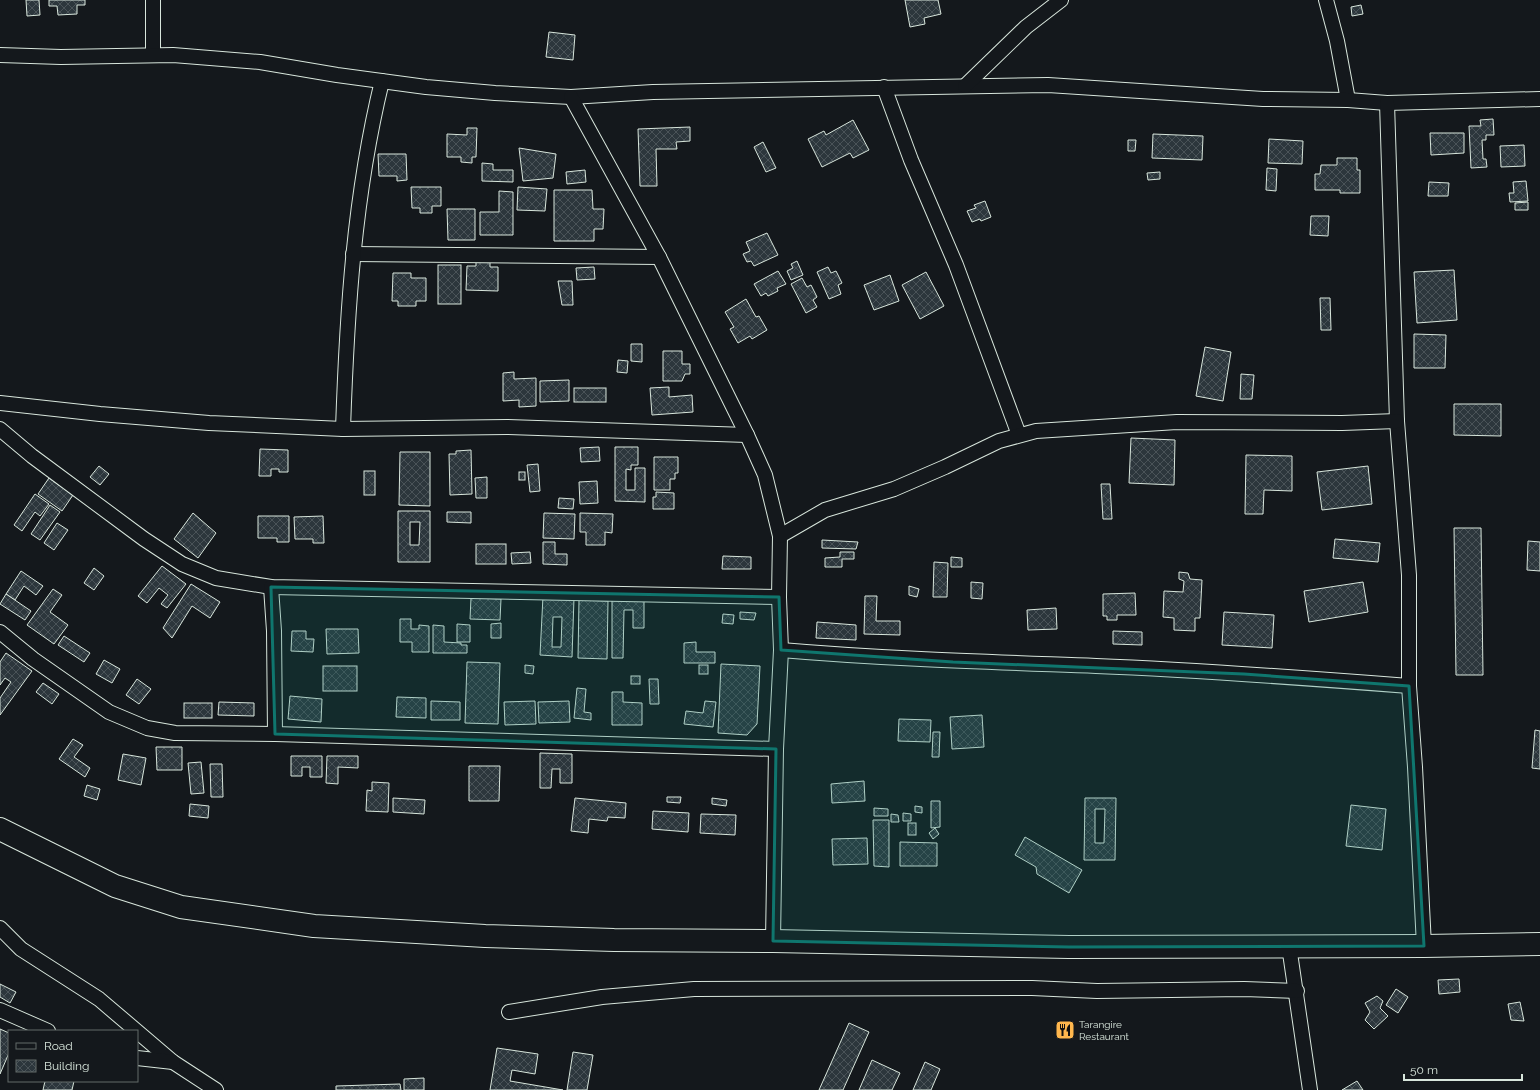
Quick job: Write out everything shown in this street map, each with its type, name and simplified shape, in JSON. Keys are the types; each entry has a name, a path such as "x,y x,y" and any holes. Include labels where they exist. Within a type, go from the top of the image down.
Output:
{"highway":[{"path":"0,829 115,886 181,907 314,926 485,936 614,940 773,941 1068,947 1538,947"}],"street":[{"path":"153,0 153,54"},
{"path":"964,86 1026,27 1060,0"},
{"path":"1326,0 1337,41 1348,100"},
{"path":"0,55 61,57 153,54 260,62 382,81 495,93 571,97 653,92 1048,85 1263,99 1348,100 1387,104 1540,99"},
{"path":"343,429 347,326 353,254 362,178 372,122 382,81"},
{"path":"884,87 911,160 956,265 1019,435"},
{"path":"571,97 659,257 747,435 765,475 780,536 779,597 781,650 776,749 773,941"},
{"path":"1387,104 1397,421 1409,575 1409,686 1415,767 1424,946"},
{"path":"353,254 659,257"},
{"path":"0,403 100,414 209,423 343,429 507,427 747,435"},
{"path":"780,536 824,510 894,488 945,467 999,441 1036,431 1177,422 1342,423 1397,421"},
{"path":"0,429 32,456 144,539 182,564 216,578 271,587 779,597"},
{"path":"271,587 274,631 275,734"},
{"path":"0,632 79,692 109,712 129,722 147,728 174,733 275,734 776,749"},
{"path":"781,650 856,657 953,662 1097,666 1244,674 1409,686"},
{"path":"0,928 22,949 99,999 135,1030"},
{"path":"1289,946 1297,991 1310,1090"},
{"path":"509,1012 602,996 702,989 1032,988 1097,991 1244,989 1297,991"},
{"path":"0,1010 46,1030"},
{"path":"138,1032 173,1062 213,1089"},
{"path":"138,1058 173,1062"}],"highlighted area":[{"path":"271,587 779,597 781,650 953,662 1244,674 1409,686 1424,946 1069,947 773,941 776,749 275,734"}],"building":[{"path":"26,0 39,0 40,15 27,16"},
{"path":"49,0 85,0 85,5 77,5 77,14 58,15 57,6 49,6"},
{"path":"905,0 938,0 941,14 924,18 925,24 910,27"},
{"path":"1361,5 1363,14 1352,16 1351,7"},
{"path":"549,32 575,35 573,60 546,57"},
{"path":"1493,119 1494,135 1486,135 1486,140 1482,140 1483,159 1486,159 1487,167 1471,168 1469,126 1481,126 1480,120"},
{"path":"853,120 869,150 853,158 850,153 822,167 808,139 824,131 826,135"},
{"path":"690,127 690,141 676,142 677,149 656,149 657,186 640,186 638,129"},
{"path":"467,128 477,128 476,157 472,157 472,163 461,162 461,157 447,157 447,134 467,135"},
{"path":"1430,133 1464,133 1464,153 1431,155"},
{"path":"1153,134 1203,136 1202,160 1152,158"},
{"path":"1269,139 1303,141 1302,164 1268,163"},
{"path":"1128,140 1136,140 1135,151 1128,151"},
{"path":"763,142 776,168 766,172 754,147"},
{"path":"1524,145 1525,166 1501,167 1500,146"},
{"path":"519,148 556,154 553,178 523,181"},
{"path":"378,154 406,154 407,180 397,181 397,176 379,176"},
{"path":"1337,158 1357,158 1357,170 1360,170 1360,193 1340,193 1340,190 1315,190 1315,174 1320,174 1321,165 1337,165"},
{"path":"482,163 493,164 493,170 513,170 513,182 482,181"},
{"path":"1267,168 1277,169 1276,191 1266,190"},
{"path":"585,170 586,182 567,184 566,172"},
{"path":"1160,172 1160,179 1148,180 1147,173"},
{"path":"1526,181 1528,201 1510,202 1509,193 1514,193 1513,182"},
{"path":"1429,182 1449,183 1448,196 1428,196"},
{"path":"411,187 441,187 441,206 432,206 432,213 420,213 420,208 412,208"},
{"path":"518,187 547,189 545,211 517,210"},
{"path":"554,190 592,190 593,209 604,209 603,229 594,229 594,241 554,241"},
{"path":"499,191 513,192 513,235 480,235 480,212 499,212"},
{"path":"985,201 991,217 981,221 980,219 972,222 967,211 976,208 974,205"},
{"path":"1528,202 1528,210 1515,210 1515,203"},
{"path":"447,209 475,209 475,240 448,240"},
{"path":"1311,216 1329,216 1328,236 1310,235"},
{"path":"767,233 778,255 754,266 751,261 747,262 743,254 750,251 746,242"},
{"path":"476,261 490,262 490,267 498,267 498,291 466,290 467,266 476,266"},
{"path":"797,261 803,275 791,280 787,271 793,268 791,264"},
{"path":"438,265 461,265 461,304 438,304"},
{"path":"594,267 595,279 577,280 576,268"},
{"path":"828,267 831,273 836,271 842,283 838,285 841,294 829,299 817,272"},
{"path":"1454,270 1457,320 1417,323 1414,272"},
{"path":"778,271 786,284 777,288 778,291 768,296 766,293 761,296 754,284"},
{"path":"926,272 944,306 920,319 902,285"},
{"path":"393,273 411,273 411,278 426,278 426,301 416,301 416,306 398,306 398,301 392,301"},
{"path":"890,275 899,301 874,310 864,285"},
{"path":"802,278 807,287 811,285 817,297 813,300 817,307 806,313 791,284"},
{"path":"558,281 572,281 573,305 562,305"},
{"path":"1320,298 1330,298 1331,330 1321,330"},
{"path":"746,299 756,317 759,316 767,330 752,339 750,336 738,343 730,329 734,327 725,312"},
{"path":"1414,334 1446,335 1445,368 1414,368"},
{"path":"631,344 642,344 642,362 631,361"},
{"path":"1205,347 1231,352 1223,401 1196,396"},
{"path":"663,351 682,351 682,364 690,364 690,374 685,374 682,381 663,381"},
{"path":"618,360 628,361 627,373 617,372"},
{"path":"514,372 514,379 536,378 536,406 519,407 519,400 503,401 503,373"},
{"path":"1241,374 1254,375 1252,399 1240,399"},
{"path":"569,380 569,401 540,402 540,381"},
{"path":"669,387 669,397 692,395 693,412 652,415 650,388"},
{"path":"574,388 606,388 606,402 574,402"},
{"path":"1454,404 1501,404 1501,436 1454,435"},
{"path":"1131,438 1175,440 1174,485 1129,483"},
{"path":"599,447 600,461 581,462 580,448"},
{"path":"615,447 638,447 638,465 631,465 631,470 626,469 626,490 635,490 635,468 645,468 645,502 615,501"},
{"path":"260,449 288,450 288,472 279,472 279,469 271,469 271,476 259,476"},
{"path":"471,450 472,494 450,495 449,454 456,454 456,451"},
{"path":"400,452 430,452 430,506 399,505"},
{"path":"1246,455 1292,456 1292,491 1264,490 1263,514 1245,514"},
{"path":"654,457 678,457 678,473 675,473 675,479 670,479 670,490 654,490"},
{"path":"538,464 540,491 530,492 527,465"},
{"path":"99,466 109,474 100,485 90,477"},
{"path":"1368,466 1372,504 1322,510 1317,472"},
{"path":"364,471 375,471 375,495 364,495"},
{"path":"519,472 525,472 525,480 519,480"},
{"path":"487,477 487,498 476,498 475,478"},
{"path":"49,478 73,495 62,511 38,494"},
{"path":"597,481 598,503 580,504 579,482"},
{"path":"1101,484 1110,484 1112,519 1103,519"},
{"path":"656,492 674,493 674,509 653,509 653,497 656,497"},
{"path":"35,494 49,504 40,516 35,512 22,531 14,525"},
{"path":"559,498 574,499 573,509 558,508"},
{"path":"50,505 60,512 40,540 31,534"},
{"path":"398,511 430,511 430,562 398,562","holes":["410,522 420,522 419,545 410,545"]},
{"path":"447,512 471,512 471,523 447,522"},
{"path":"193,513 216,533 198,558 174,539"},
{"path":"544,513 575,514 574,539 543,538"},
{"path":"580,513 613,514 612,533 605,532 605,545 586,545 586,532 580,532"},
{"path":"258,516 289,516 289,542 277,542 277,538 258,538"},
{"path":"323,516 324,543 313,543 313,539 295,539 294,517"},
{"path":"57,523 68,530 54,550 44,543"},
{"path":"1454,528 1481,528 1483,675 1456,675"},
{"path":"1335,539 1380,543 1378,562 1333,558"},
{"path":"822,540 858,542 856,549 822,548"},
{"path":"1528,541 1540,542 1540,571 1527,570"},
{"path":"543,542 555,542 555,554 567,554 567,565 543,564"},
{"path":"476,544 506,544 506,564 476,564"},
{"path":"530,552 531,563 512,564 511,553"},
{"path":"840,552 854,552 854,559 842,559 842,567 825,567 825,558 840,557"},
{"path":"723,556 751,557 751,569 722,569"},
{"path":"951,557 962,558 962,567 951,567"},
{"path":"934,562 948,563 947,597 933,597"},
{"path":"162,566 186,584 167,608 161,604 168,595 159,588 147,603 138,596"},
{"path":"94,568 104,576 94,590 84,583"},
{"path":"21,571 43,586 36,595 24,586 15,600 6,594"},
{"path":"1179,572 1188,573 1190,579 1202,580 1200,618 1195,618 1195,631 1174,630 1174,618 1163,617 1164,591 1183,592 1184,581 1179,579"},
{"path":"971,582 983,583 982,599 971,598"},
{"path":"1363,582 1368,612 1309,622 1304,591"},
{"path":"191,584 220,602 210,618 192,606 172,638 163,628"},
{"path":"909,586 919,589 917,597 909,595"},
{"path":"53,589 62,595 50,612 68,625 54,644 27,625"},
{"path":"1135,593 1136,615 1117,615 1117,620 1107,620 1107,616 1103,616 1103,594"},
{"path":"6,594 31,611 25,620 0,604"},
{"path":"543,596 574,598 572,657 540,655","holes":["553,617 562,617 561,647 552,647"]},
{"path":"612,596 644,597 644,628 633,628 633,610 624,610 623,658 612,658"},
{"path":"865,596 877,596 876,621 900,621 900,635 864,634"},
{"path":"471,598 501,599 500,620 470,619"},
{"path":"579,600 608,601 607,659 578,658"},
{"path":"1056,608 1057,629 1028,630 1027,610"},
{"path":"740,612 756,613 754,620 740,619"},
{"path":"1224,612 1274,615 1272,648 1222,645"},
{"path":"723,614 734,615 733,624 722,623"},
{"path":"400,619 411,619 411,629 419,629 419,625 429,626 429,652 412,652 412,642 400,642"},
{"path":"817,622 856,625 856,640 816,638"},
{"path":"501,623 501,638 491,638 491,624"},
{"path":"457,624 470,625 470,642 457,642"},
{"path":"433,625 444,626 444,642 461,643 461,645 467,645 467,653 433,653"},
{"path":"326,629 358,629 359,653 327,654"},
{"path":"292,631 306,631 306,639 314,639 313,652 291,651"},
{"path":"1113,631 1142,632 1142,645 1113,644"},
{"path":"64,636 90,653 84,662 58,645"},
{"path":"696,642 696,652 715,652 715,663 684,663 684,643"},
{"path":"6,653 32,671 0,715 0,698 11,682 5,678 0,685 0,662"},
{"path":"104,660 120,669 112,683 96,674"},
{"path":"467,662 500,663 498,724 465,723"},
{"path":"721,664 760,666 757,724 747,735 718,733"},
{"path":"525,665 534,666 533,674 525,673"},
{"path":"699,665 708,665 708,674 699,674"},
{"path":"323,666 357,666 357,691 323,691"},
{"path":"631,676 640,676 640,684 631,684"},
{"path":"137,679 151,689 139,704 126,695"},
{"path":"649,679 658,679 659,704 650,704"},
{"path":"43,683 59,694 52,704 36,692"},
{"path":"577,688 586,689 584,712 591,713 591,720 574,718"},
{"path":"612,692 623,692 623,702 642,703 642,725 612,725"},
{"path":"290,696 322,699 321,722 288,719"},
{"path":"397,697 426,698 426,718 396,717"},
{"path":"431,701 460,702 460,720 431,720"},
{"path":"535,701 536,724 505,725 504,702"},
{"path":"569,701 570,722 539,723 538,702"},
{"path":"705,701 716,702 713,727 684,724 686,711 703,713"},
{"path":"219,702 254,703 254,716 218,715"},
{"path":"184,703 212,703 212,718 184,718"},
{"path":"982,715 984,747 952,749 950,717"},
{"path":"899,719 931,720 930,742 898,741"},
{"path":"1535,730 1540,731 1540,769 1532,768"},
{"path":"933,732 940,732 939,757 932,757"},
{"path":"73,739 83,745 74,757 90,768 85,777 59,759"},
{"path":"156,747 182,747 182,770 157,770"},
{"path":"540,753 572,754 572,783 560,783 560,769 552,769 551,788 540,788"},
{"path":"123,754 146,758 141,785 118,780"},
{"path":"291,756 322,756 322,777 310,777 310,767 302,767 302,776 291,776"},
{"path":"327,756 358,756 358,768 338,767 338,784 326,783"},
{"path":"201,762 204,793 191,794 188,763"},
{"path":"210,764 222,764 223,797 211,797"},
{"path":"469,766 500,766 499,801 469,801"},
{"path":"864,781 865,801 832,803 831,784"},
{"path":"372,782 389,783 388,812 366,811 367,790 372,791"},
{"path":"87,785 100,789 97,800 84,796"},
{"path":"667,797 681,797 680,803 667,802"},
{"path":"393,798 425,800 424,814 393,812"},
{"path":"575,798 626,803 625,818 608,817 607,821 589,819 588,833 571,831"},
{"path":"712,798 727,800 726,806 712,804"},
{"path":"1085,798 1116,798 1115,860 1084,860","holes":["1095,809 1105,809 1104,843 1095,843"]},
{"path":"931,801 940,801 940,827 931,828"},
{"path":"190,804 209,806 208,818 189,816"},
{"path":"1351,805 1386,809 1382,850 1346,846"},
{"path":"915,806 922,807 922,813 915,812"},
{"path":"874,808 888,809 888,816 874,816"},
{"path":"653,811 689,813 688,832 652,829"},
{"path":"903,813 911,814 911,821 903,821"},
{"path":"701,814 736,815 735,835 700,833"},
{"path":"891,814 898,815 899,822 891,822"},
{"path":"873,820 889,820 889,867 874,866"},
{"path":"908,823 916,823 916,835 908,835"},
{"path":"935,828 939,834 933,839 929,833"},
{"path":"1025,837 1082,870 1069,893 1037,874 1036,867 1015,855"},
{"path":"867,838 868,864 833,865 832,839"},
{"path":"900,842 937,843 937,866 900,866"},
{"path":"1459,979 1460,992 1439,994 1438,980"},
{"path":"0,984 16,992 10,1003 0,997"},
{"path":"1396,989 1408,997 1398,1013 1386,1005"},
{"path":"1377,996 1383,1001 1380,1008 1388,1016 1374,1029 1365,1020 1370,1012 1365,1003"},
{"path":"1520,1002 1524,1021 1511,1020 1508,1004"},
{"path":"849,1023 869,1032 843,1090 819,1090"},
{"path":"0,1029 8,1033 8,1055 0,1074"},
{"path":"497,1048 538,1054 535,1074 512,1070 510,1081 563,1090 490,1090"},
{"path":"573,1052 593,1055 587,1090 567,1090"},
{"path":"872,1060 900,1073 892,1090 859,1090"},
{"path":"925,1062 940,1069 931,1090 913,1090"},
{"path":"424,1078 424,1090 404,1090 404,1079"},
{"path":"1357,1081 1363,1090 1342,1090"},
{"path":"45,1082 74,1082 72,1090 43,1090"},
{"path":"400,1084 401,1090 336,1090 336,1086"}],"place":[{"name":"Tarangire Restaurant","path":"1065,1030"}]}
